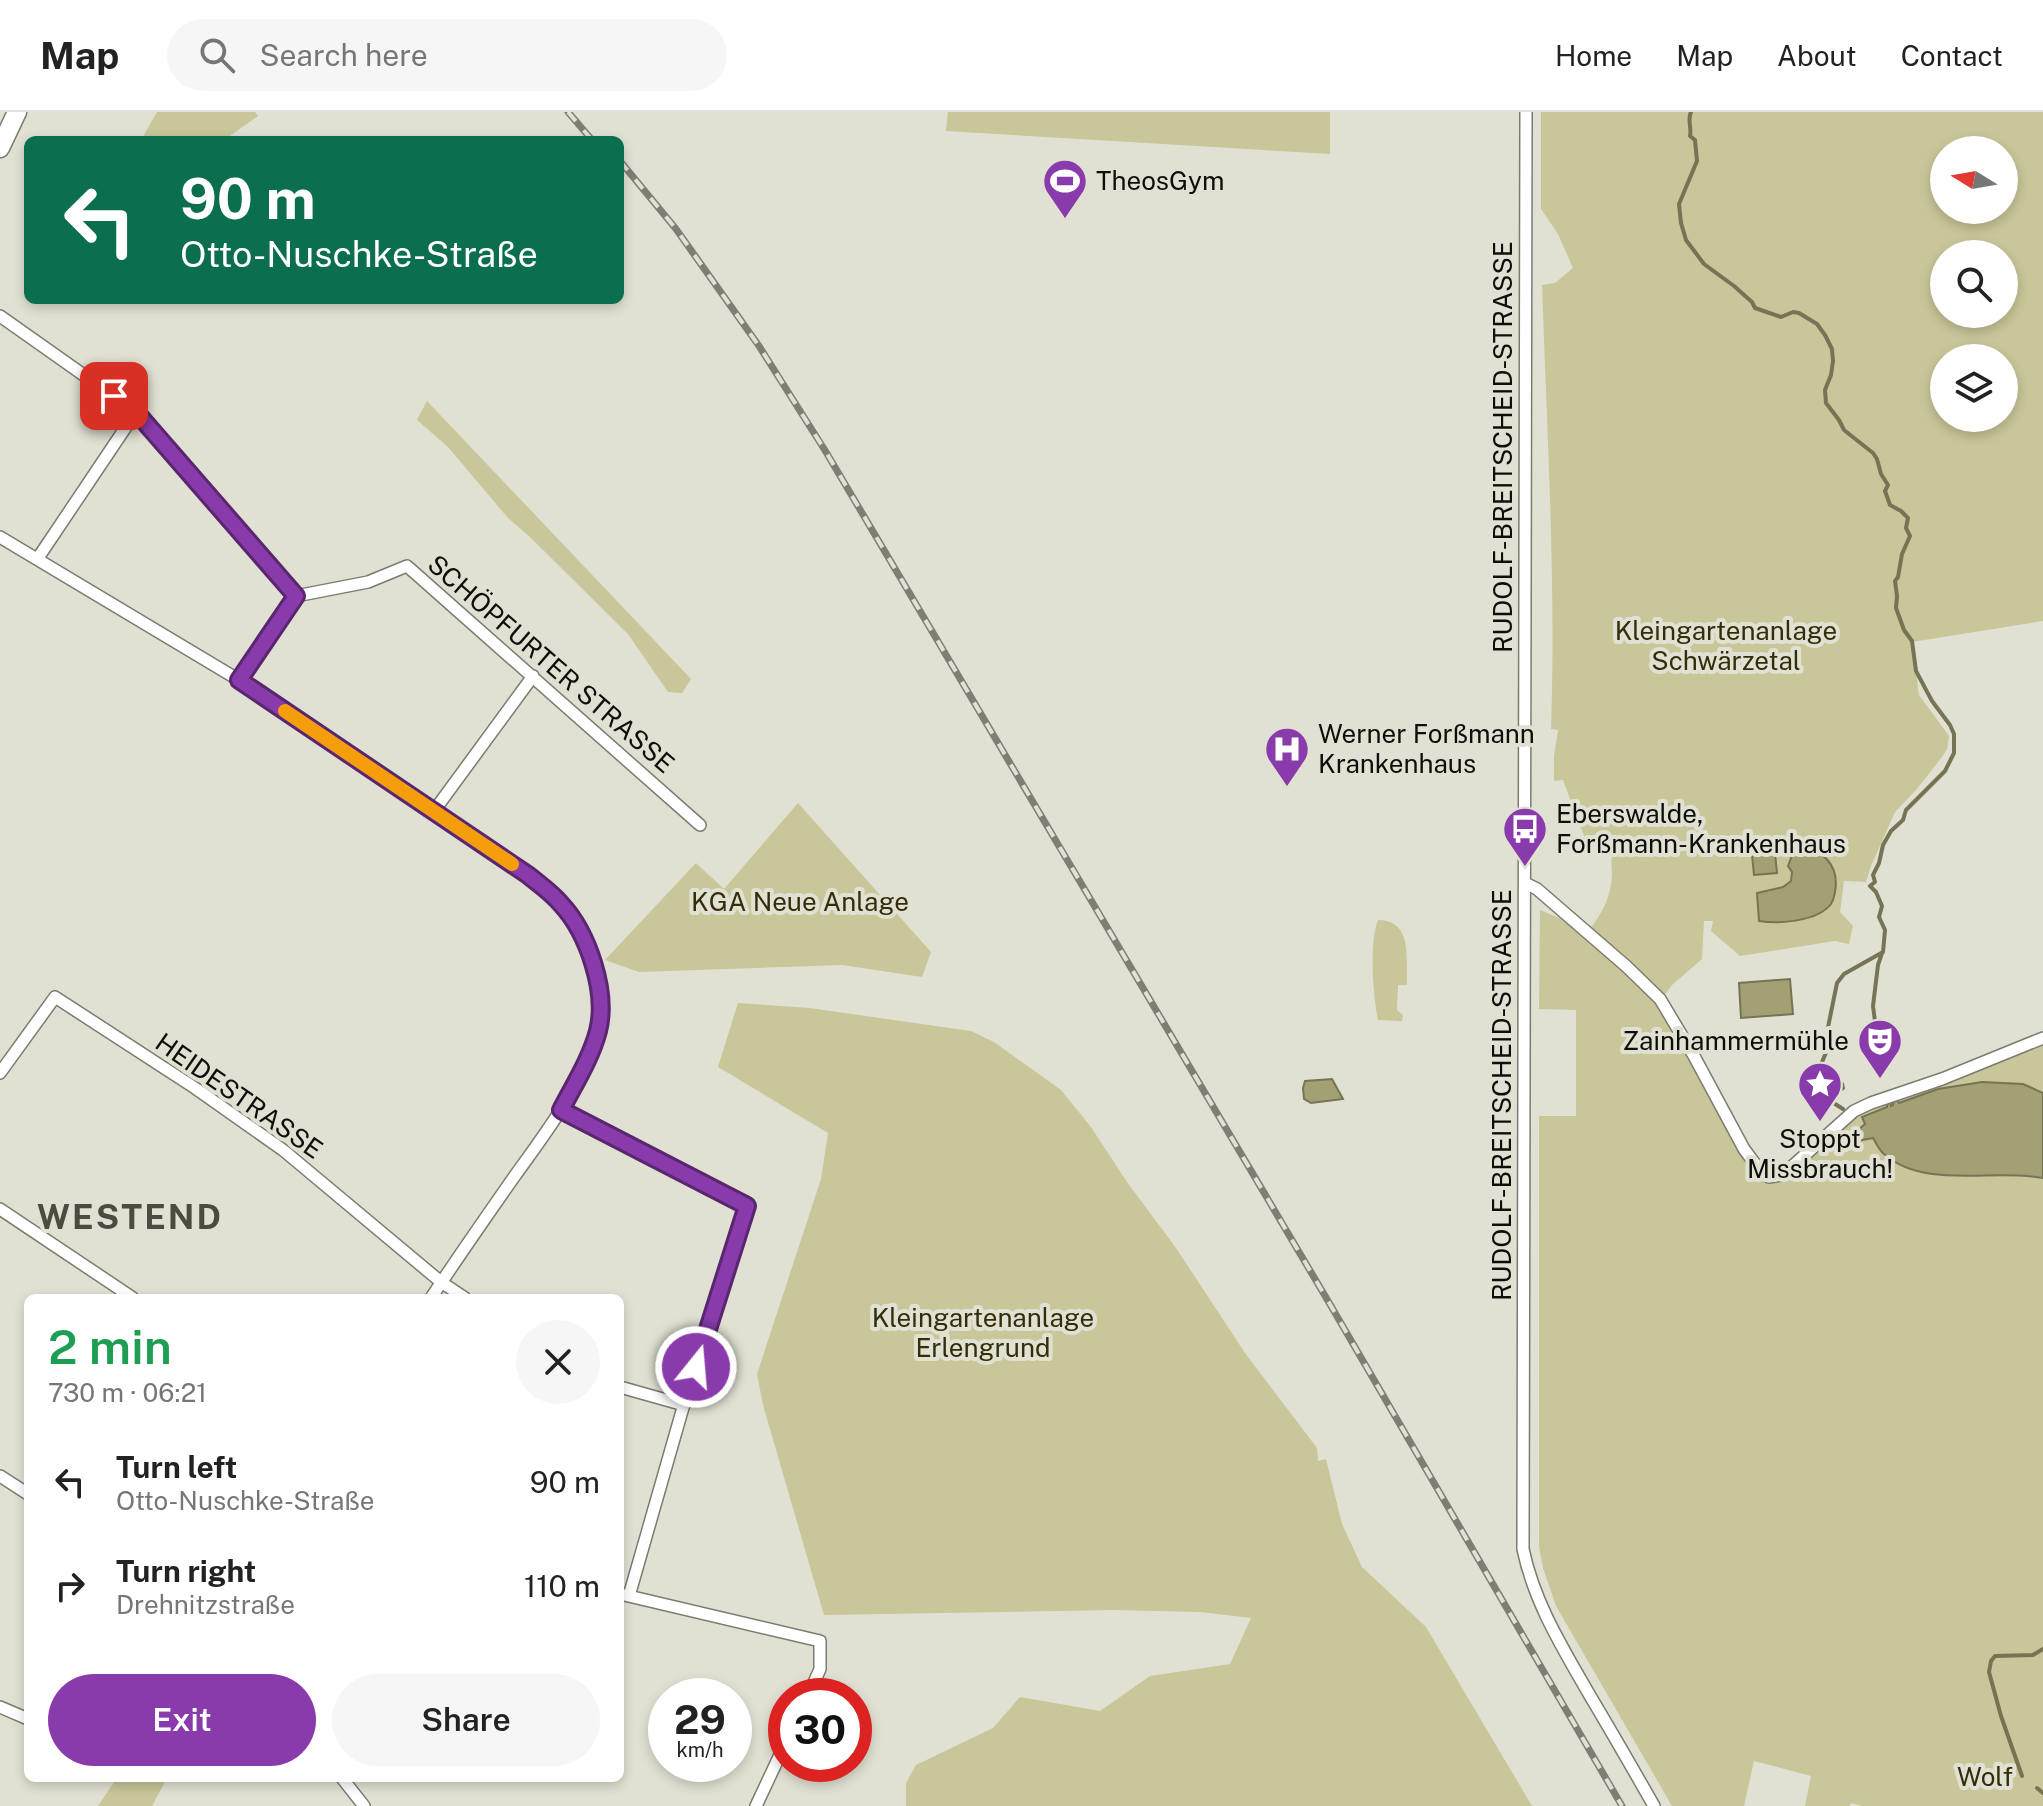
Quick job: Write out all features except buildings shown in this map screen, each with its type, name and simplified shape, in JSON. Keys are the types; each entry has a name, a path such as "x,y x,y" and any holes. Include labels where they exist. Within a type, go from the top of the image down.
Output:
{"main road":[{"path":"0,148 17,112"}],"street":[{"name":"RUDOLF-BREITSCHEID-STRASSE","path":"1526,112 1523,1549 1538,1601 1559,1643 1654,1806"},
{"path":"0,316 136,412 296,596 239,680"},
{"path":"38,558 136,412"},
{"path":"0,537 239,680 528,875 561,903 575,922 597,976 601,1001 598,1031 561,1110 434,1294"},
{"name":"SCHÖPFURTER STRASSE","path":"296,596 368,582 407,566 700,825"},
{"path":"434,811 533,676"},
{"path":"1525,883 1537,889 1660,999 1744,1149 1761,1172 1769,1177 1781,1175 1854,1111 2043,1038"},
{"name":"HEIDESTRASSE","path":"0,1073 55,997 195,1088 283,1150 459,1294"},
{"path":"561,1110 747,1206 624,1595 820,1641 820,1669 816,1678"},
{"path":"0,1209 127,1294"},
{"path":"624,1388 684,1405"},
{"path":"0,1476 24,1491"},
{"path":"0,1707 24,1717"},
{"path":"756,1806 768,1780"},
{"path":"345,1782 364,1806"}],"green space":[{"path":"157,112 255,112 258,116 230,136 143,136"},
{"path":"948,112 1330,112 1330,154 946,131"},
{"name":"Kleingartenanlage Schwärzetal","path":"1541,112 2043,112 2043,621 1912,642 1919,695 1949,736 1947,749 1895,812 1866,882 1844,881 1840,912 1853,926 1849,944 1835,941 1740,956 1711,931 1713,921 1704,921 1702,959 1663,997 1589,930 1608,898 1614,849 1610,853 1587,844 1563,780 1554,781 1558,730 1551,729 1552,562 1542,285 1555,283 1573,268 1558,234 1541,209"},
{"path":"427,401 691,679 682,693 668,692 628,634 508,518 448,447 417,420"},
{"name":"KGA Neue Anlage","path":"798,803 931,952 922,977 842,965 639,972 605,960 696,863 724,889"},
{"name":"Wolf","path":"1540,910 1564,920 1586,936 1659,1001 1769,1180 1860,1112 2043,1040 2043,1806 1862,1806 1851,1803 1850,1806 1805,1806 1811,1776 1754,1761 1744,1806 1672,1806 1556,1606 1539,1547 1539,1116 1576,1116 1576,1010 1539,1009"},
{"path":"1378,920 1397,926 1405,943 1407,985 1398,985 1397,1010 1403,1015 1402,1021 1378,1020 1373,955"},
{"name":"Kleingartenanlage Erlengrund","path":"738,1003 810,1008 971,1031 994,1042 1061,1090 1091,1127 1176,1248 1245,1353 1317,1448 1318,1461 1326,1459 1342,1524 1362,1567 1426,1627 1532,1806 906,1806 906,1783 916,1765 993,1728 1020,1697 1100,1711 1150,1676 1230,1664 1251,1618 1200,1612 1113,1610 824,1615 763,1405 757,1374 821,1179 828,1133 718,1067"},
{"path":"114,1782 165,1782 152,1806 98,1806"}],"shaded area":[{"path":"1774,843 1777,873 1754,875 1751,845"},
{"path":"1796,845 1821,854 1832,866 1836,882 1833,901 1825,910 1807,918 1786,922 1759,921 1757,893 1783,887 1791,881 1792,872 1788,866"},
{"path":"1790,979 1793,1014 1741,1018 1739,983"},
{"path":"1332,1079 1343,1099 1311,1103 1304,1099 1305,1081"},
{"path":"1982,1082 2023,1084 2043,1093 2043,1178 1919,1172 1884,1154 1873,1138 1862,1140 1858,1130 1865,1124 1862,1117 1887,1107 1887,1103 1890,1102 1891,1106 1897,1100 1899,1103 1938,1089"}],"waterway":[{"path":"1691,112 1690,136 1695,140 1697,161 1679,204 1686,240 1704,264 1734,286 1755,308 1781,317 1799,313 1817,324 1825,335 1832,349 1833,361 1825,390 1826,403 1844,430 1873,453 1888,485 1885,491 1890,505 1908,518 1906,528 1910,536 1895,581 1896,608 1912,641 1916,671 1954,734 1954,753 1945,771 1906,810 1903,820 1891,831 1873,875 1875,882 1870,886 1882,906 1879,917 1885,930 1883,952 1844,974 1837,983 1820,1073 1842,1084 1843,1088 1832,1094 1832,1102 1843,1109"},
{"path":"1879,1061 1873,1035 1876,1029 1873,1006 1882,953"},
{"path":"2022,1776 1989,1672 1995,1656 2033,1655 2043,1649"},
{"path":"2037,1788 2043,1793"}],"railway":[{"path":"568,112 589,136"},
{"path":"624,166 676,229 759,346 826,452 1331,1306 1622,1806"}],"slow traffic":[{"path":"285,711 512,864"}],"place":[{"name":"TheosGym","path":"1065,220"},
{"name":"Werner Forßmann Krankenhaus","path":"1287,788"},
{"name":"Eberswalde, Forßmann-Krankenhaus","path":"1525,868"},
{"name":"Zainhammermühle","path":"1880,1080"},
{"name":"Stoppt Missbrauch!","path":"1820,1123"}],"district":[{"name":"WESTEND","path":"130,1217"}],"route":[{"path":"114,396 136,412 296,596 239,680 528,875 561,903 575,922 597,976 601,1001 598,1031 561,1110 747,1206 696,1367"}]}
